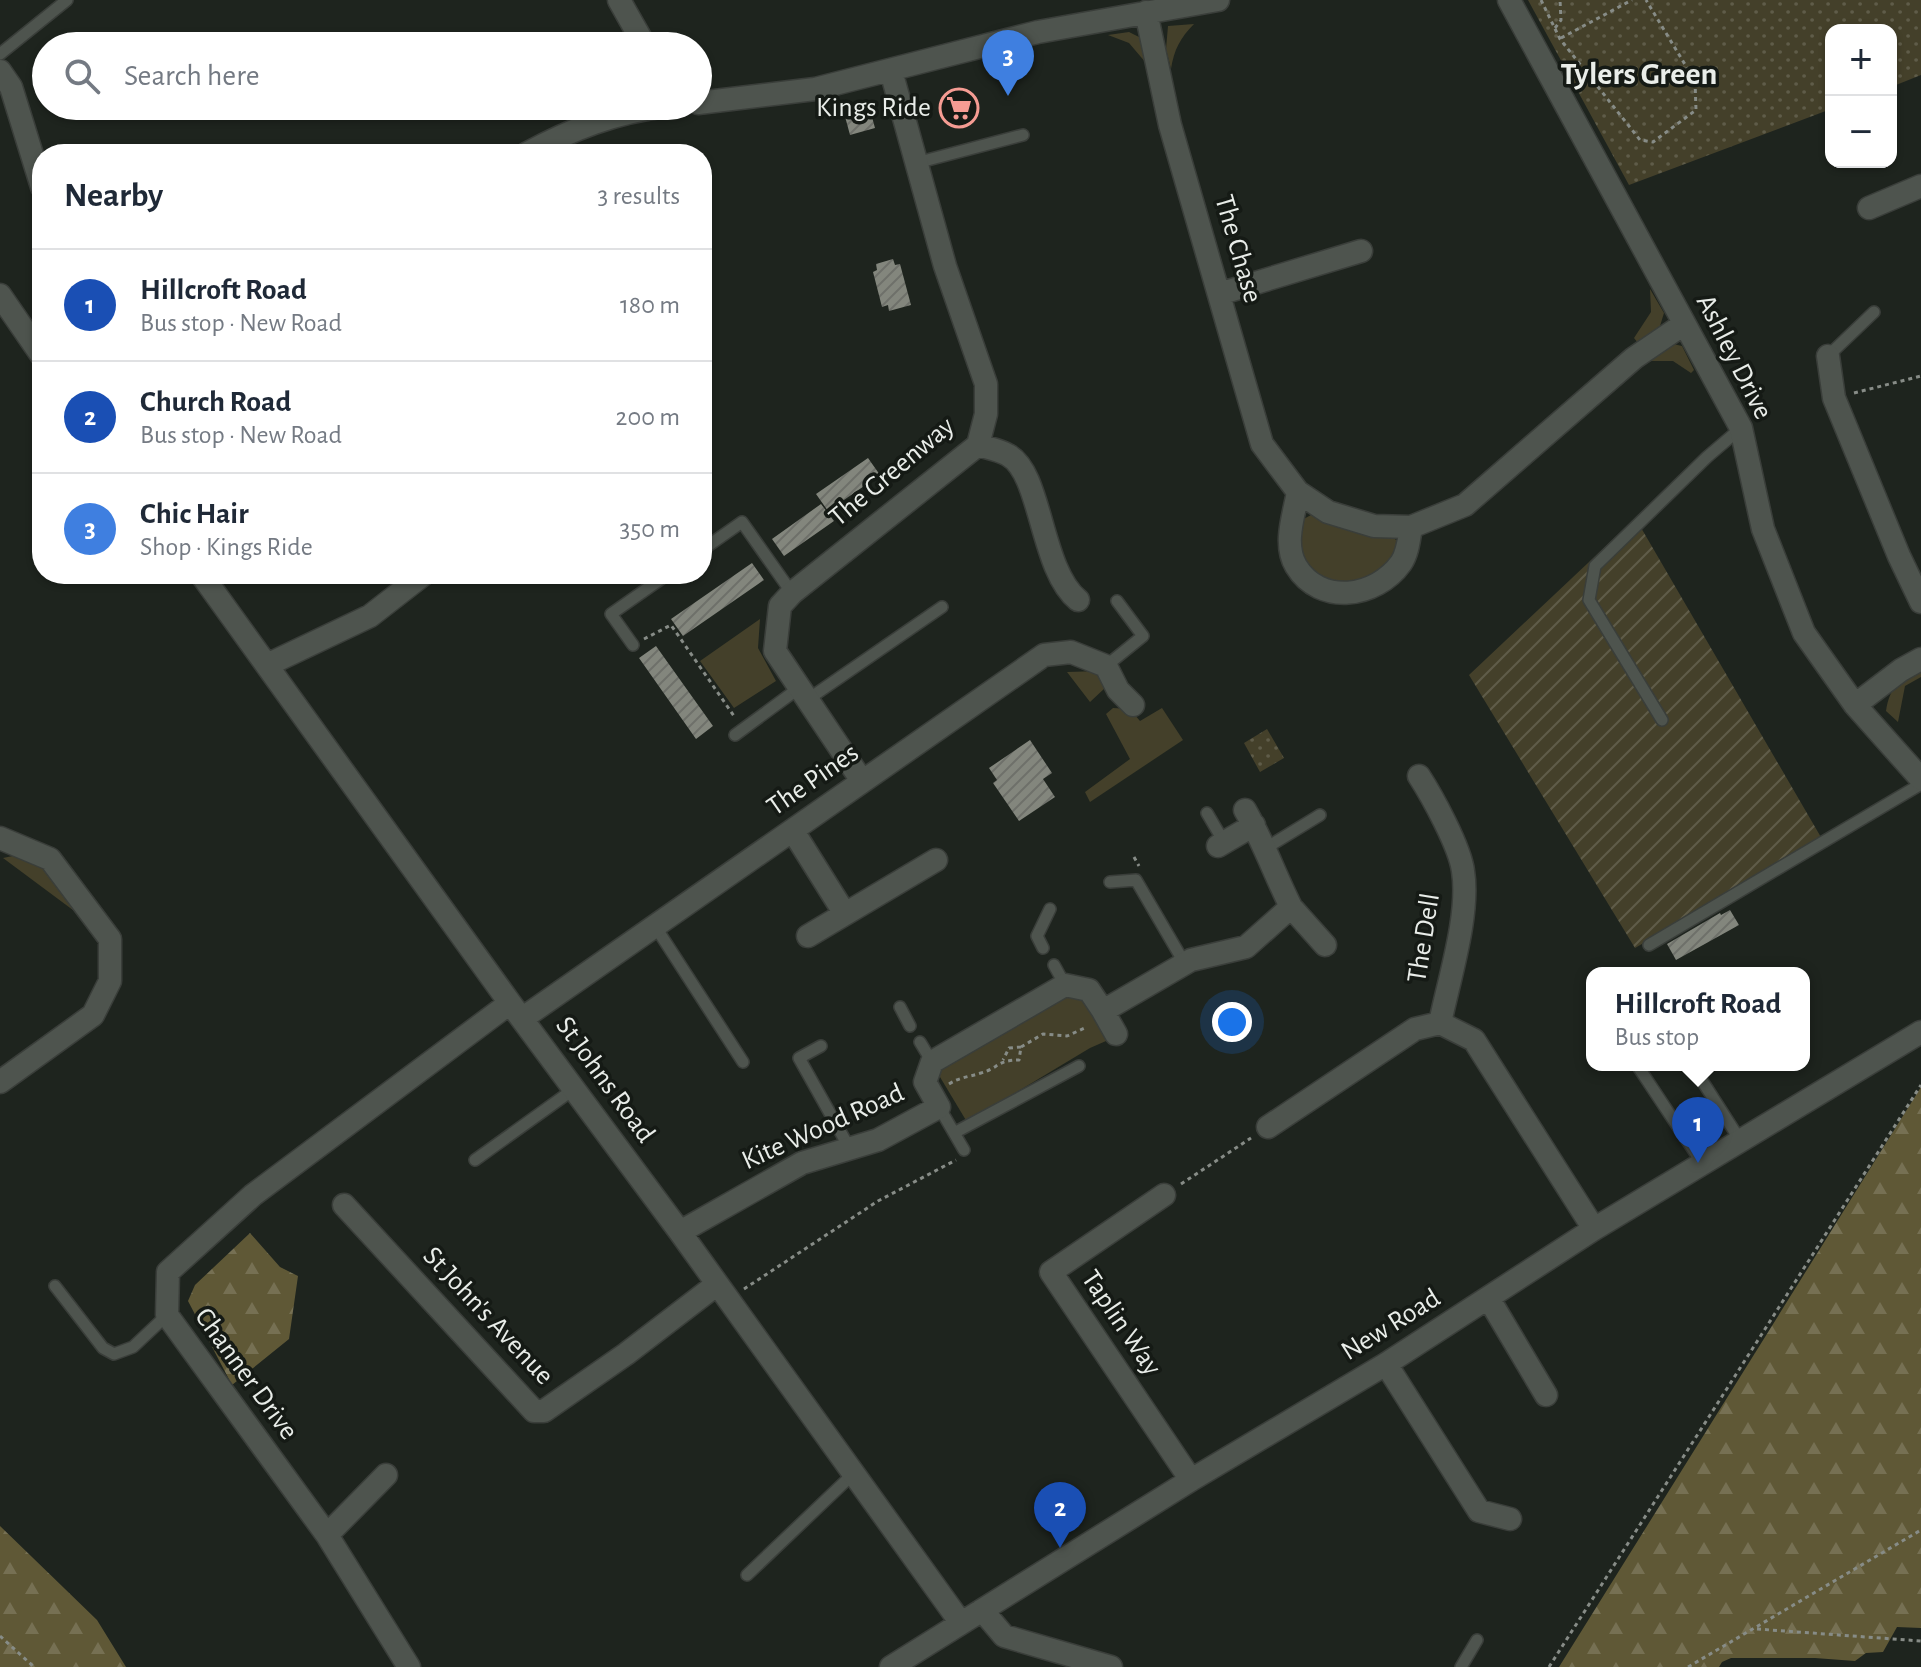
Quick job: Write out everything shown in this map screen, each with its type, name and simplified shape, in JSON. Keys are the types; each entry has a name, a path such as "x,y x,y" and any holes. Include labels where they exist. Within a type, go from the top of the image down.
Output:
{"street":[{"path":"619,0 637,32"},
{"path":"712,101 815,89 1038,32 1185,3 1218,0"},
{"name":"Ashley Drive","path":"1509,0 1741,428 1763,529 1804,633 1855,705 1921,782"},
{"name":"The Chase","path":"1146,12 1170,125 1262,444 1298,492 1328,512 1374,526 1411,527 1465,505 1634,358 1684,324"},
{"path":"0,71 11,87 32,155"},
{"name":"The Greenway","path":"862,781 775,651 780,606 792,593 978,445 986,414 986,384 945,266 891,71"},
{"path":"545,144 601,120"},
{"path":"1869,208 1921,186"},
{"path":"1219,294 1361,251"},
{"path":"0,295 32,341"},
{"path":"1828,356 1834,398 1921,602"},
{"path":"978,445 1011,455 1026,472 1046,542 1068,592 1078,600"},
{"path":"1298,492 1289,538 1296,566 1319,589 1357,593 1383,583 1403,560 1411,527"},
{"name":"St Johns Road","path":"208,584 961,1623"},
{"path":"267,665 370,616 411,584"},
{"name":"The Pines","path":"516,1011 655,926 1044,655 1071,652 1106,666"},
{"path":"1855,705 1901,670 1921,659"},
{"path":"1106,666 1118,690 1133,705"},
{"name":"The Dell","path":"1419,776 1433,798 1463,869 1464,904 1440,1023"},
{"path":"1221,844 1250,818 1291,907 1325,945"},
{"path":"793,831 845,914"},
{"path":"0,838 50,859 110,939 110,981 93,1015 0,1082"},
{"path":"808,936 936,860"},
{"path":"1103,1011 1185,964 1246,947 1291,907"},
{"path":"1065,985 1089,990 1116,1034"},
{"name":"Kite Wood Road","path":"680,1232 802,1163 878,1140 935,1100 925,1082 932,1062 1065,985"},
{"name":"Channer Drive","path":"409,1667 327,1535 167,1315 168,1272 253,1195 516,1011"},
{"path":"1268,1127 1415,1029 1440,1023 1474,1040 1594,1229"},
{"name":"New Road","path":"891,1667 1191,1480 1386,1364 1594,1229 1921,1032"},
{"name":"Taplin Way","path":"1164,1195 1051,1272 1191,1480"},
{"name":"St John's Avenue","path":"344,1205 534,1411 544,1411 722,1292"},
{"path":"1489,1299 1546,1395"},
{"path":"1386,1364 1479,1511 1510,1519"},
{"path":"327,1535 386,1475"},
{"path":"982,1610 1004,1636 1111,1667"}],"lane":[{"path":"0,54 67,0"},
{"path":"915,164 1023,135"},
{"path":"1828,356 1874,312"},
{"path":"1662,720 1589,600 1595,566 1741,428"},
{"path":"712,543 742,522 792,593"},
{"path":"633,645 611,614 654,584"},
{"path":"1106,666 1143,636 1117,601"},
{"path":"739,732 942,607"},
{"path":"1649,945 1921,782"},
{"path":"1207,813 1221,844"},
{"path":"1266,848 1320,815"},
{"path":"1110,882 1136,880 1185,964"},
{"path":"1043,948 1037,936 1050,909"},
{"path":"655,926 743,1062"},
{"path":"1054,965 1065,985"},
{"path":"900,1007 910,1026"},
{"path":"920,1042 932,1062"},
{"path":"821,1046 799,1058 850,1149"},
{"path":"954,1133 1079,1066"},
{"path":"1641,1071 1702,1163"},
{"path":"1696,1071 1740,1140"},
{"path":"475,1160 574,1089"},
{"path":"935,1100 964,1150"},
{"path":"55,1286 103,1348 114,1354 133,1347 167,1315"},
{"path":"747,1575 852,1475"},
{"path":"1461,1667 1477,1640"}],"path":[{"path":"1541,0 1560,39 1640,140 1653,142 1696,110 1696,96 1695,81 1646,0"},
{"path":"1555,28 1561,20 1560,0"},
{"path":"1531,45 1550,37 1560,39 1632,0"},
{"path":"1834,398 1921,376"},
{"path":"633,645 671,625 739,732"},
{"path":"935,1100 962,1076 983,1073 1003,1060 1009,1048 1021,1047 1043,1034 1067,1036 1098,1021 1103,1011"},
{"path":"1003,1060 1019,1060 1021,1047"},
{"path":"1549,1667 1921,1085"},
{"path":"1164,1195 1268,1127"},
{"path":"722,1292 878,1201 956,1160 964,1150"},
{"path":"1688,1667 1921,1530"},
{"path":"1755,1629 1921,1641"},
{"path":"0,1636 34,1667"}],"shaded area":[{"path":"1528,0 1921,0 1921,75 1897,85 1897,24 1825,24 1825,111 1629,185"},
{"path":"1194,24 1178,45 1171,69 1166,49 1168,26"},
{"path":"1129,32 1143,39 1152,70 1129,43 1108,35"},
{"path":"1650,289 1664,313 1660,326 1638,343 1634,338 1651,312"},
{"path":"1673,344 1682,346 1694,370 1691,373 1673,361 1645,361"},
{"path":"1726,433 1729,441 1640,526 1822,839 1635,948 1469,675"},
{"path":"1311,515 1387,533 1398,542 1399,556 1365,584 1337,582 1319,576 1305,563 1300,549 1300,521"},
{"path":"760,619 758,648 776,681 734,708 700,661"},
{"path":"1921,667 1921,677 1905,686 1898,722 1886,711 1890,695 1902,680"},
{"path":"1100,671 1105,688 1090,702 1067,672"},
{"path":"1113,708 1128,711 1140,721 1162,708 1183,740 1090,802 1085,792 1130,759 1106,714"},
{"path":"1267,729 1284,758 1260,772 1244,743"},
{"path":"22,854 50,868 89,922 3,858"},
{"path":"1080,995 1109,1034 1106,1041 967,1122 940,1077 940,1069 1067,996"}],"green space":[{"path":"1921,1087 1921,1628 1897,1627 1883,1652 1866,1653 1855,1661 1731,1658 1719,1667 1559,1667"},
{"path":"250,1233 280,1267 298,1276 289,1339 232,1385 188,1301 195,1285"},
{"path":"0,1526 97,1620 126,1667 0,1667"}],"building":[{"path":"859,105 860,109 869,106 875,128 850,135 843,109"},
{"path":"893,259 895,265 900,264 911,305 889,311 888,305 882,307 873,272 877,270 876,264"},
{"path":"868,458 880,475 828,511 816,494"},
{"path":"821,504 834,521 784,556 772,539"},
{"path":"752,563 764,580 683,636 671,619"},
{"path":"656,646 713,726 696,739 639,658"},
{"path":"1030,740 1052,773 1043,779 1055,797 1019,821 993,783 997,780 989,768"},
{"path":"1730,910 1739,925 1676,960 1667,944"}],"place":[{"name":"Chic Hair","path":"1008,96"},
{"name":"Kings Ride","path":"959,108"},
{"name":"Hillcroft Road","path":"1698,1163"},
{"name":"Church Road","path":"1060,1548"}],"district":[{"name":"Tylers Green","path":"1639,74"}]}
